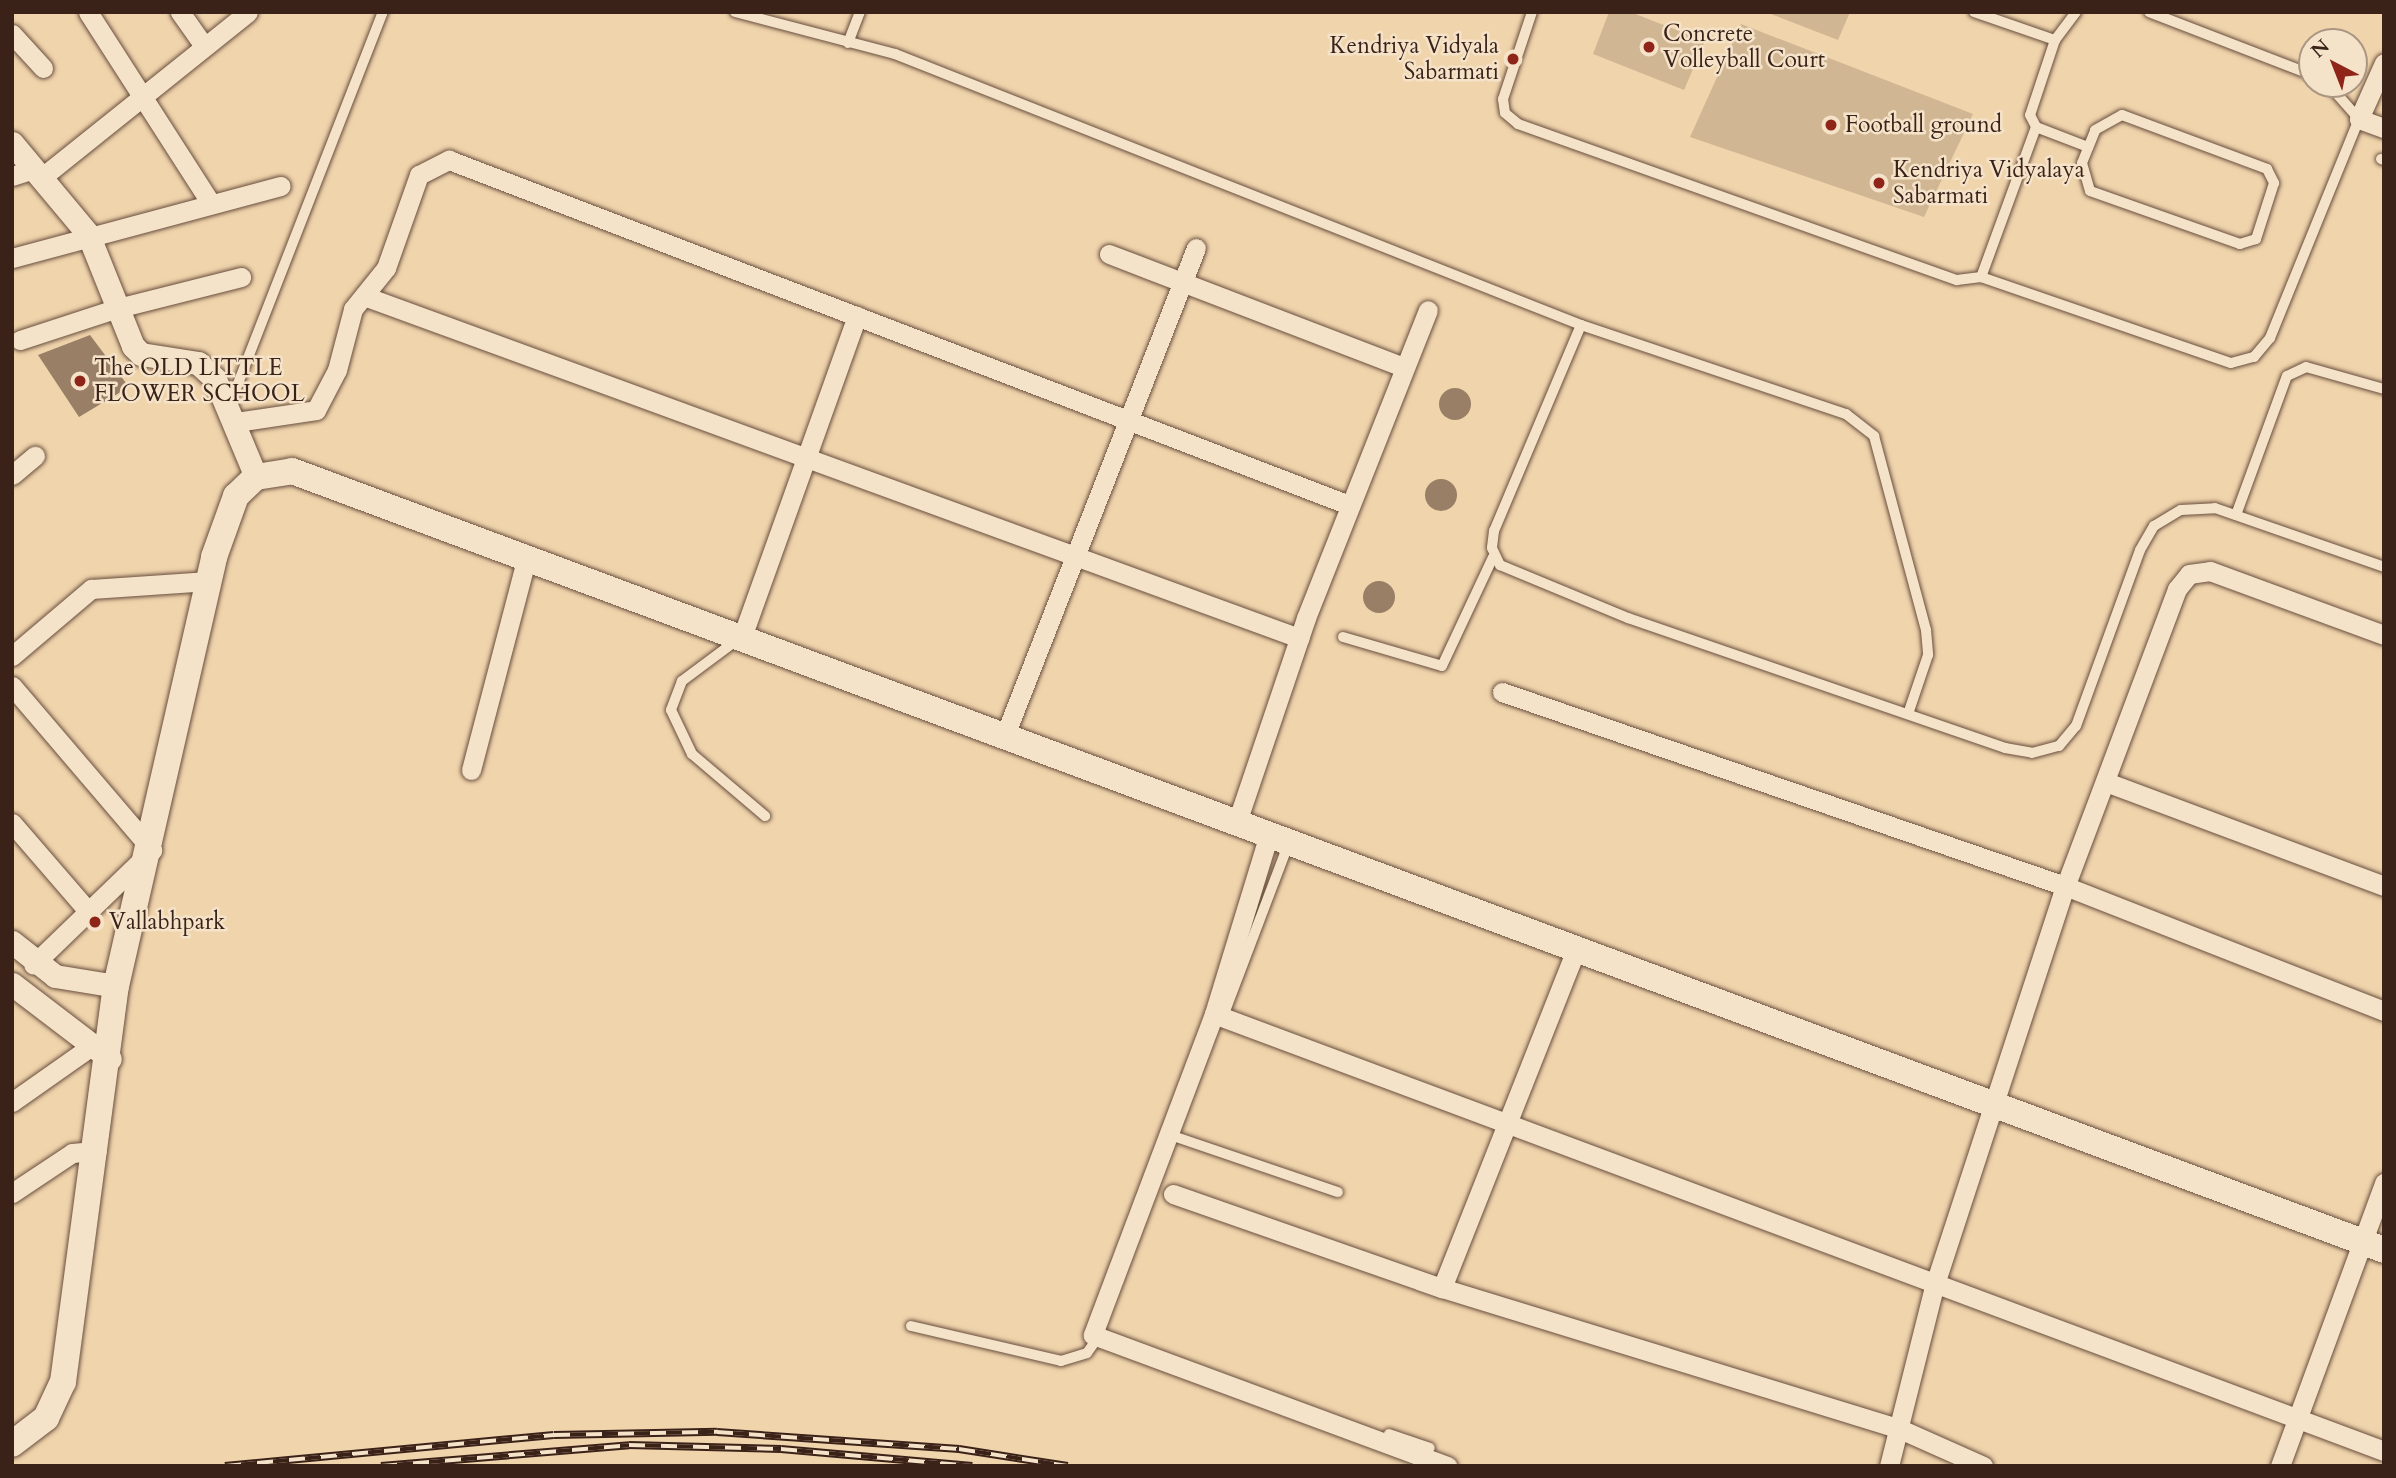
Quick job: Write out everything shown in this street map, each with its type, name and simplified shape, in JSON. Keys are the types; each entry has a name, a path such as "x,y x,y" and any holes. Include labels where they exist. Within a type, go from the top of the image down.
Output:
{"main road":[{"path":"12,1444 46,1418 64,1382 97,1151 102,1052 116,986 152,850 209,581 236,496 256,477 292,471 1996,1102 2372,1246"}],"street":[{"path":"88,12 210,202"},
{"path":"180,12 204,46"},
{"path":"29,174 140,96 248,12"},
{"path":"12,34 43,68"},
{"path":"2384,63 2359,119 2384,128"},
{"path":"12,144 29,174 88,234 118,308 141,354 198,363 232,413 256,477"},
{"path":"232,413 316,410 337,370 353,309 386,268 419,175 449,160 1349,505"},
{"path":"12,258 88,234 280,186"},
{"path":"1005,735 1196,248"},
{"path":"1109,254 1403,367"},
{"path":"20,340 118,308 241,277"},
{"path":"364,296 805,461 1299,638"},
{"path":"1237,822 1299,638 1403,367 1428,310"},
{"path":"742,637 857,316"},
{"path":"12,475 35,456"},
{"path":"471,771 527,557"},
{"path":"1889,1466 1934,1287 2065,887 2177,589 2189,574 2210,571 2384,635"},
{"path":"12,656 91,589 209,581"},
{"path":"12,686 152,850 33,965"},
{"path":"1502,692 2065,887 2384,1012"},
{"path":"2106,782 2384,886"},
{"path":"12,823 87,910"},
{"path":"1279,838 1218,1016 1148,1186 1093,1335 1100,1335 1448,1466"},
{"path":"12,942 33,965 55,976 116,986"},
{"path":"1442,1288 1507,1129 1576,948"},
{"path":"12,984 102,1052 12,1102"},
{"path":"1218,1016 1507,1129 1934,1287 2297,1417 2382,1454"},
{"path":"12,1193 72,1153 97,1151"},
{"path":"2280,1466 2297,1417 2372,1246 2384,1183"},
{"path":"1173,1195 1442,1288 1900,1429 1983,1466"}],"lane":[{"path":"232,413 383,12"},
{"path":"735,12 895,54 1581,325 1846,414 1874,436 1926,630 1928,654 1908,714"},
{"path":"848,43 860,12"},
{"path":"1532,12 1503,100 1505,113 1518,124 1957,280 1980,277 2208,360 2254,357 2281,315 2359,119 2340,98"},
{"path":"1974,12 2054,40"},
{"path":"2076,12 2054,40 2030,115 2036,127 2088,147"},
{"path":"2148,12 2298,70"},
{"path":"2122,115 2250,159 2274,183 2265,222 2256,239 2239,244 2106,199 2081,178 2088,147 2104,120 2122,115"},
{"path":"1980,277 2036,127"},
{"path":"1343,637 1442,666 1493,557 1494,531 1581,325"},
{"path":"2236,515 2287,376 2306,367 2384,389"},
{"path":"1493,557 1510,572 1628,618 1908,714 2032,753 2059,746 2095,687 2140,550 2154,526 2182,510 2215,508 2384,567"},
{"path":"742,637 682,681 671,710 692,754 765,816"},
{"path":"911,1325 1061,1362 1087,1353 1100,1335 1176,1137 1218,1016"},
{"path":"1176,1137 1338,1192"},
{"path":"1100,1335 1430,1448"}],"shaded area":[{"name":"Concrete Volleyball Court","path":"1609,12 1630,12 1705,41 1684,90 1593,54"},
{"path":"1766,12 1850,12 1838,40"},
{"name":"Football ground","path":"1741,24 1973,114 1924,217 1690,137"}],"building":[{"path":"90,335 129,387 79,417 38,355"},
{"path":"1455,388 1466,393 1471,404 1466,415 1455,420 1444,415 1439,404 1444,393"},
{"path":"1441,479 1452,484 1457,495 1452,506 1441,511 1430,506 1425,495 1430,484"},
{"path":"1379,581 1390,586 1395,597 1390,608 1379,613 1368,608 1363,597 1368,586"}],"railway":[{"path":"225,1466 554,1435 717,1432 959,1449 1068,1466"},
{"path":"381,1466 629,1445 781,1449 972,1466"}],"place":[{"name":"Concrete Volleyball Court","path":"1649,47"},
{"name":"Kendriya Vidyala Sabarmati","path":"1513,59"},
{"name":"Football ground","path":"1831,125"},
{"name":"Kendriya Vidyalaya Sabarmati","path":"1879,183"},
{"name":"The OLD LITTLE FLOWER SCHOOL","path":"80,381"},
{"name":"Vallabhpark","path":"95,922"}]}
